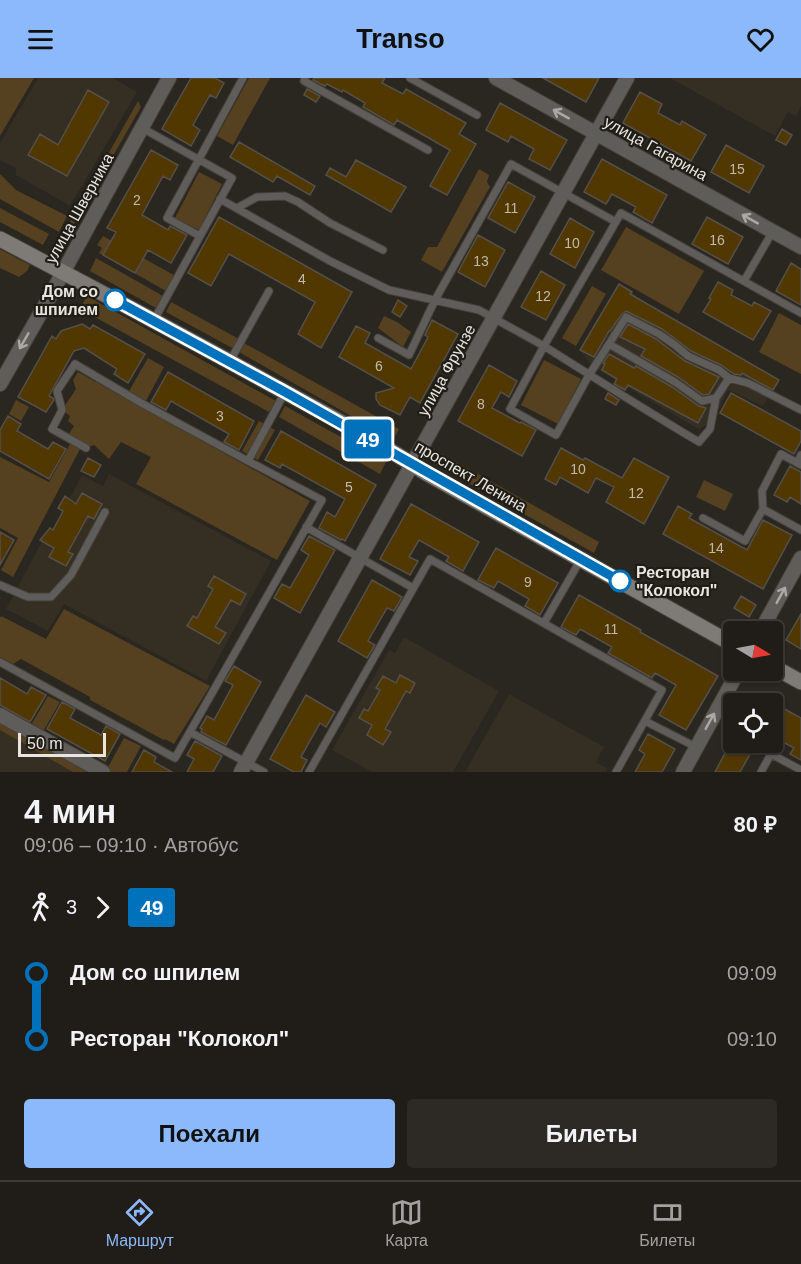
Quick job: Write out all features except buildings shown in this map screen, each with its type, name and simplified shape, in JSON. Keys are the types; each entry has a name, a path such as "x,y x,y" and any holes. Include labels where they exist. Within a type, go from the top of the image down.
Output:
{"street":[{"name":"улица Шверника","path":"0,384 169,78"},
{"name":"улица Гагарина","path":"496,78 801,247"},
{"name":"улица Фрунзе","path":"244,767 627,78"},
{"name":"проспект Ленина","path":"0,239 285,392 723,639"},
{"path":"766,621 801,558"},
{"path":"783,672 801,682"},
{"path":"682,772 732,681"},
{"path":"0,715 103,772"}],"lane":[{"path":"200,236 167,218 243,78"},
{"path":"305,78 304,81 428,150"},
{"path":"410,78 477,116"},
{"path":"142,128 232,178 154,321"},
{"path":"378,338 409,355 435,300 511,164 616,222"},
{"path":"237,208 257,197 285,196 382,250"},
{"path":"220,199 330,261 389,290 479,310 494,317 699,442 710,429 717,398 729,378"},
{"path":"801,313 621,213 510,409 556,435 589,375 626,317 659,334 687,356 719,370 729,378 748,383 801,410"},
{"path":"744,281 773,231"},
{"path":"230,362 269,291"},
{"path":"609,344 675,382 702,401 717,398"},
{"path":"0,662 175,758 322,500 138,401 75,364 57,391 62,410 52,429 86,448"},
{"path":"248,461 285,392"},
{"path":"703,518 745,541 763,509 762,491 781,454 799,464 801,455"},
{"path":"763,509 801,530"},
{"path":"0,585 28,597 51,597 71,575 105,512"},
{"path":"306,527 413,588"},
{"path":"309,772 430,559 663,690 616,772"},
{"path":"544,623 581,559"},
{"path":"645,721 696,747"},
{"path":"190,732 244,767 264,772"},
{"path":"761,772 771,754 801,770"}],"shaded area":[{"path":"0,78 34,78 0,136"},
{"path":"38,78 113,78 137,92 70,206 16,175 16,168 0,160 0,143"},
{"path":"249,78 270,78 233,145 217,136"},
{"path":"670,78 801,78 801,106 796,116 788,112 775,136"},
{"path":"138,101 141,107 70,231 66,229"},
{"path":"479,169 489,175 487,182 490,187 442,272 421,260 428,247 437,247"},
{"path":"199,172 222,184 199,230 175,218"},
{"path":"0,174 16,190 67,216 59,232 0,199"},
{"path":"0,208 49,234 43,245 0,222"},
{"path":"626,227 704,271 679,314 601,270"},
{"path":"103,236 174,275 166,291 99,253 102,248 97,245"},
{"path":"0,249 30,265 27,271 19,277 0,268"},
{"path":"96,258 163,296 156,308 90,271"},
{"path":"619,284 638,298 779,380 763,406 728,390 713,422 698,429 592,366 580,350"},
{"path":"592,286 606,294 576,346 562,338"},
{"path":"87,296 276,401 269,412 80,309"},
{"path":"171,302 239,339 234,349 166,312"},
{"path":"779,313 801,325 801,374 759,352"},
{"path":"384,316 411,332 403,347 378,328"},
{"path":"244,343 399,429 393,440 239,352"},
{"path":"148,358 164,367 146,401 129,391"},
{"path":"544,360 581,379 558,424 521,405"},
{"path":"78,372 310,501 277,560 136,484 151,457 121,442 109,459 94,445 86,448 67,437 74,426 68,421 70,416 62,410 76,389 73,380"},
{"path":"16,400 29,407 21,421 9,414"},
{"path":"285,406 386,462 380,474 279,417"},
{"path":"259,421 275,430 258,460 242,451"},
{"path":"70,444 80,449 13,577 1,570 18,538 0,528 0,457 49,482"},
{"path":"442,454 599,542 594,553 436,465"},
{"path":"109,474 271,561 206,681 64,604 48,631 6,609 49,528 54,530 63,511 58,508 65,496 70,498 82,475 103,486"},
{"path":"704,480 733,494 725,511 696,497"},
{"path":"64,609 210,686 174,744 90,700 90,697 21,659 13,664 0,657 1,616 46,639"},
{"path":"404,637 499,691 453,772 372,772 332,750 389,650 395,653"},
{"path":"509,694 604,747 596,762 608,769 606,772 465,772"},
{"path":"48,696 60,702 43,732 108,767 124,738 141,746 127,772 73,772 0,730 0,709 31,725"},
{"path":"0,729 76,772 0,772"}],"bus line":[{"name":"49","path":"115,300 285,392 620,581"}],"place":[{"name":"Дом со шпилем","path":"115,300"},
{"name":"Ресторан \"Колокол\"","path":"620,581"}]}
